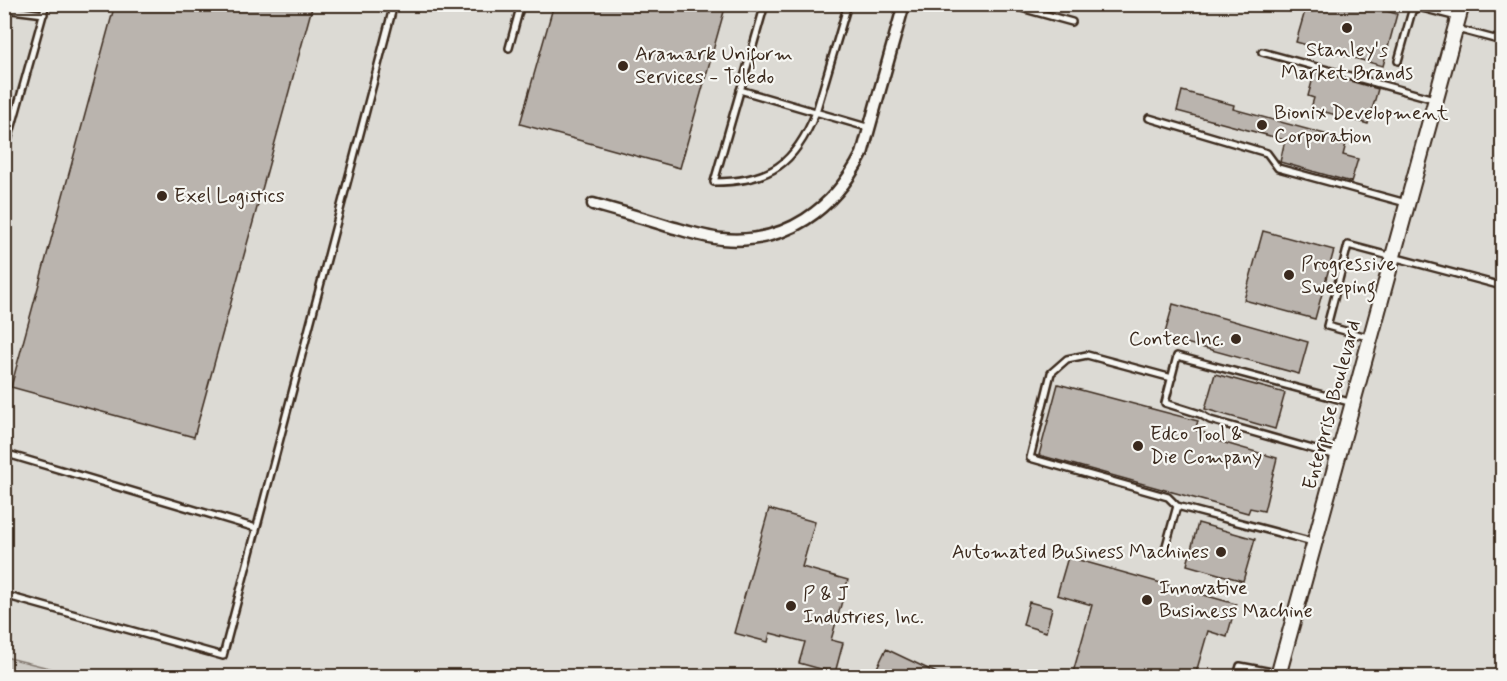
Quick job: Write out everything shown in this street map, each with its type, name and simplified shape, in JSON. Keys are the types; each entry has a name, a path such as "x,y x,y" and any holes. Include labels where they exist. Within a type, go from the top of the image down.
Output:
{"street":[{"path":"593,204 702,236 723,239 754,237 786,230 823,207 852,173 862,154 904,4"},
{"name":"Enterprise Boulevard","path":"1279,675 1458,17"}],"lane":[{"path":"4,155 46,4"},
{"path":"4,595 223,657 394,4"},
{"path":"509,48 521,4"},
{"path":"765,4 714,182 752,180 775,171 794,153 810,127 816,112 848,4"},
{"path":"1007,4 1072,22"},
{"path":"1398,61 1412,11 1418,7 1458,17 1503,41"},
{"path":"4,9 44,14"},
{"path":"1262,52 1436,99"},
{"path":"740,90 870,128"},
{"path":"1149,118 1267,153 1278,168 1407,203"},
{"path":"1371,338 1327,326 1348,245 1503,286"},
{"path":"1172,378 1088,355 1067,359 1051,373 1030,458 1168,497 1177,506 1315,543"},
{"path":"1338,456 1210,420 1200,414 1165,404 1177,356 1353,403"},
{"path":"4,453 256,528"},
{"path":"1164,553 1177,506"},
{"path":"1237,676 1240,666 1279,675"}],"shaded area":[{"path":"4,5 1502,5 1502,676 81,676 5,657"},
{"path":"5,657 81,676 5,676"}],"building":[{"name":"Exel Logistics","path":"115,4 313,4 194,437 11,387"},
{"name":"Aramark Uniform Services - Toledo","path":"554,4 712,4 725,8 680,168 520,124"},
{"name":"Stanley's Market Brands","path":"1307,4 1362,4 1397,14 1383,66 1296,42"},
{"path":"1315,71 1378,89 1368,124 1311,108 1314,98 1308,96"},
{"name":"Bionix Development Corporation","path":"1182,91 1234,105 1233,109 1347,140 1343,155 1358,159 1351,182 1280,162 1285,140 1177,111"},
{"name":"Progressive Sweeping","path":"1263,231 1334,250 1315,319 1244,300"},
{"name":"Contec Inc.","path":"1173,304 1308,342 1299,374 1164,337"},
{"name":"Edco Tool & Die Company","path":"1215,374 1285,393 1275,429 1205,409"},
{"name":"Edco Tool & Die Company","path":"1058,384 1198,421 1195,430 1205,433 1204,437 1277,458 1264,511 1250,508 1248,513 1039,455"},
{"name":"P & J Industries, Inc.","path":"769,509 815,522 802,567 848,580 831,640 843,643 835,673 799,663 805,642 770,633 768,642 734,633"},
{"name":"Automated Business Machines","path":"1198,523 1255,539 1243,581 1187,565"},
{"path":"1068,557 1236,604 1227,637 1208,631 1195,676 1072,676 1092,605 1057,595"},
{"path":"1029,602 1052,608 1046,632 1023,625"},
{"path":"886,649 943,676 873,676"}],"place":[{"name":"Stanley's Market Brands","path":"1347,28"},
{"name":"Aramark Uniform Services - Toledo","path":"623,66"},
{"name":"Bionix Development Corporation","path":"1262,125"},
{"name":"Exel Logistics","path":"162,196"},
{"name":"Progressive Sweeping","path":"1289,275"},
{"name":"Contec Inc.","path":"1236,339"},
{"name":"Edco Tool & Die Company","path":"1138,446"},
{"name":"Automated Business Machines","path":"1221,552"},
{"name":"Innovative Business Machine","path":"1147,600"},
{"name":"P & J Industries, Inc.","path":"791,606"}]}
